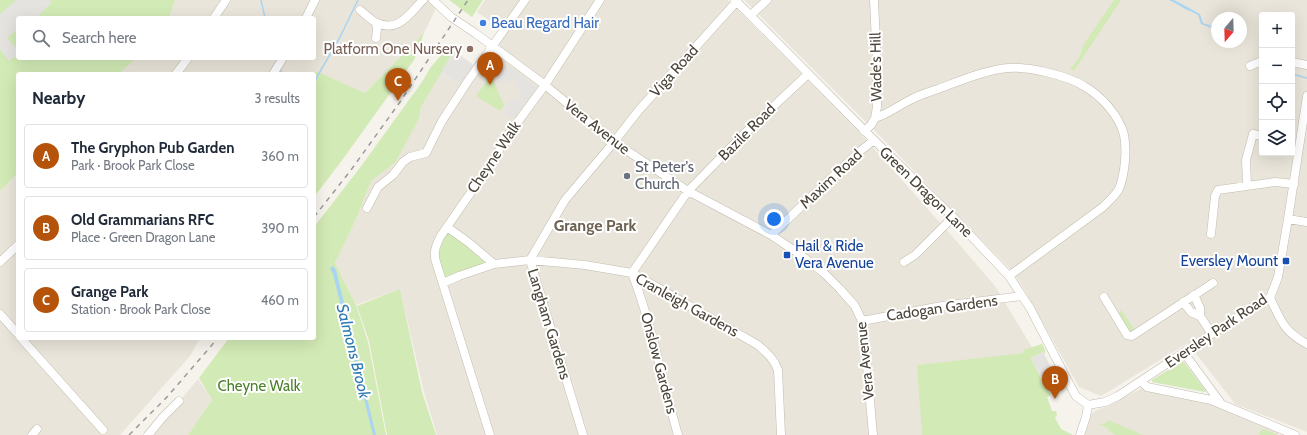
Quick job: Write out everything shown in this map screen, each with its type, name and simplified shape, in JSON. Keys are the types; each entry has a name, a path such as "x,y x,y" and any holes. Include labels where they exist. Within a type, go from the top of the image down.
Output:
{"street":[{"path":"215,16 226,0"},
{"path":"307,16 315,0"},
{"path":"360,10 376,22 394,25 402,23 423,0"},
{"name":"Vera Avenue","path":"433,0 451,17 545,85 614,142 688,191 771,235 798,253 824,273 840,288 854,306 862,321 873,435"},
{"path":"367,208 378,187 393,175 403,162 410,157 426,153 442,121 468,81 526,0"},
{"name":"Cheyne Walk","path":"490,435 434,255 435,247 494,159 508,135 545,85 600,0"},
{"path":"751,15 767,0"},
{"name":"Wade's Hill","path":"864,131 871,125 875,118 877,107 874,0"},
{"name":"Green Dragon Lane","path":"736,1 864,131 953,217 1009,276 1022,296 1076,396 1088,405"},
{"name":"Viga Road","path":"614,142 639,110 736,1"},
{"path":"376,22 376,38"},
{"path":"178,72 186,60"},
{"path":"275,72 282,60"},
{"path":"1250,66 1259,62"},
{"path":"1295,63 1307,65"},
{"path":"875,118 883,116 910,99 997,69 1009,68 1034,70 1079,82 1099,97 1108,107 1117,119 1126,143 1125,159 1119,188 1113,197 1103,207 1009,276"},
{"name":"Bazile Road","path":"688,191 744,134 808,74"},
{"name":"Eversley Park Road","path":"1088,405 1098,404 1112,399 1257,304 1270,298 1278,277 1304,133 1307,96"},
{"path":"1247,185 1246,160 1253,134 1259,135"},
{"name":"Maxim Road","path":"771,235 858,152 874,140"},
{"name":"Langham Gardens","path":"583,435 530,260 565,200 614,142"},
{"path":"1211,234 1215,196 1218,190 1275,182 1294,184"},
{"path":"632,273 688,191"},
{"path":"904,262 915,255 953,217"},
{"path":"1288,219 1307,222"},
{"path":"447,227 468,242 494,264"},
{"path":"0,262 16,247"},
{"name":"Cranleigh Gardens","path":"443,283 494,264 530,260 585,265 632,273 758,345 770,356 778,370 781,435"},
{"name":"Onslow Gardens","path":"632,273 643,303 665,392 678,435"},
{"path":"1104,297 1127,335 1130,336 1136,334 1213,283"},
{"path":"1194,295 1200,308 1200,316"},
{"name":"Cadogan Gardens","path":"862,321 942,306 1022,296"},
{"path":"1270,298 1279,319 1287,330 1299,340 1307,344"},
{"path":"1183,302 1192,312 1200,316 1212,334"},
{"path":"0,314 16,332"},
{"path":"23,340 103,430"},
{"path":"1184,353 1220,402"},
{"path":"1141,381 1148,387 1220,402 1295,435"},
{"path":"148,435 179,401"},
{"path":"1080,435 1088,405"}],"shaded area":[{"path":"16,0 49,0 52,2 38,16 16,16 16,31 7,38 16,48 16,56 9,61 0,49 0,14"},
{"path":"175,0 440,0 424,33 365,93 316,71 121,72 134,60 316,60 316,16 170,16"},
{"path":"485,0 728,0 859,132 959,244 995,286 1033,349 1028,354 918,365 922,435 437,435 424,392 400,289 356,305 335,263 357,217 371,181 396,162 419,117 421,107 441,72 467,89 490,60 507,32 477,12"},
{"path":"744,0 1307,0 1307,432 1235,404 1188,343 1101,396 1079,387 1024,289 1012,271"},
{"path":"454,51 478,68 464,87 441,72"},
{"path":"503,62 537,87 514,119 504,114 509,101 521,97 515,80 499,84 497,68"},
{"path":"16,175 16,340 199,340 190,356 120,435 0,435 0,191"},
{"path":"1043,352 1057,379 1045,385 1031,358"},
{"path":"198,379 212,400 188,435 151,435"},
{"path":"1142,388 1213,402 1280,431 1278,435 1083,435 1092,413"}],"green space":[{"path":"0,0 175,0 170,16 16,16 16,60 134,60 121,72 16,72 16,175 0,191"},
{"path":"449,0 483,0 472,17"},
{"path":"1114,0 1121,0 1074,71 1070,69 1079,58 1084,44"},
{"path":"424,33 414,60 316,194 316,72 316,71 365,93"},
{"name":"Cheyne Walk","path":"448,47 454,51 421,107 419,118 396,162 371,181 357,217 335,263 356,305 368,342 386,435 188,435 212,400 199,378 228,340 316,340 316,224 359,169 422,82 431,67"},
{"path":"491,75 503,103 505,104 500,111 476,96"},
{"path":"448,233 483,258 485,263 484,266 445,278 440,264 439,254 441,245"},
{"path":"400,289 422,392 436,435 387,435 369,341 357,306"},
{"path":"1121,310 1135,330 1132,332 1127,330 1118,314"},
{"path":"1042,344 1045,353 1044,354 1043,352 1031,358 1051,395 1047,397 1052,411 1056,411 1057,415 1055,418 1061,429 1073,435 922,435 917,365 1024,353 1023,350"},
{"path":"1183,361 1206,391 1205,392 1152,382 1152,380"},
{"path":"1108,420 1143,435 1116,435 1108,431 1109,429 1099,424 1106,423"},
{"path":"1263,429 1278,435 1258,434"}],"water":[{"path":"1169,0 1174,0 1200,14 1203,23 1211,26 1211,28 1201,24 1198,15"},
{"path":"333,266 336,270 376,435 373,435 333,274 330,268"}],"waterway":[{"name":"Salmons Brook","path":"261,0 265,16"},
{"path":"316,79 340,37 358,0"},
{"path":"1180,5 1189,10"},
{"name":"Salmons Brook","path":"280,68 281,72"},
{"path":"1295,75 1307,78"}],"railway":[{"path":"316,214 351,170 400,102 468,0"},
{"path":"129,435 167,397 216,340"}],"place":[{"name":"Beau Regard Hair","path":"483,23"},
{"name":"Platform One Nursery","path":"470,49"},
{"name":"The Gryphon Pub Garden","path":"490,85"},
{"name":"Grange Park","path":"398,101"},
{"name":"St Peter's Church","path":"627,176"},
{"name":"Hail & Ride Vera Avenue","path":"787,255"},
{"name":"Eversley Mount","path":"1286,261"},
{"name":"Old Grammarians RFC","path":"1055,399"}],"district":[{"name":"Grange Park","path":"595,225"}]}
